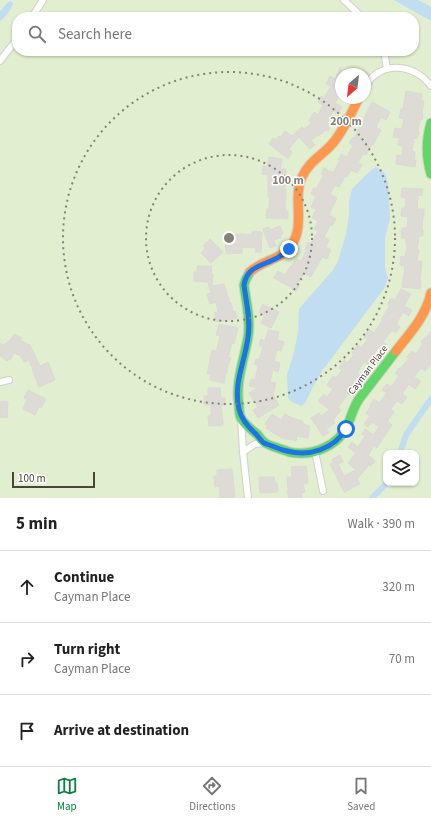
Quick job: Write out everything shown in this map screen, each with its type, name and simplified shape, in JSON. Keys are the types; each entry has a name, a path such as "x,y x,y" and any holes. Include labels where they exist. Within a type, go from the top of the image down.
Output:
{"street":[{"path":"35,12 43,0"},
{"path":"344,0 357,12"},
{"path":"0,61 12,45"},
{"path":"385,56 387,69"},
{"path":"371,80 380,72 387,69 400,67 409,69 423,77 431,86"},
{"path":"248,498 241,418 237,391 249,326 244,285 245,281 255,268 278,258 286,252 294,241 299,228 300,187 303,175 314,160 328,149 338,137 356,104"},
{"path":"431,122 428,134 427,153 431,174"},
{"name":"Cayman Place","path":"241,418 264,443 287,451 305,453 315,451 334,443 348,425 354,407 359,399 418,324 431,293"},
{"path":"0,382 9,380"},
{"path":"243,452 255,444 264,443"},
{"path":"315,451 324,491"}],"green space":[{"path":"0,0 431,0 431,498 0,498"}],"water":[{"path":"394,0 418,0 431,7 431,21 419,14 419,12 415,12"},
{"path":"10,1 13,3 11,8 6,16 0,21 0,11"},
{"path":"376,167 385,173 388,183 390,219 385,238 385,268 388,278 385,287 322,371 302,406 292,402 288,398 287,375 298,332 299,309 333,270 338,261 346,234 349,215 349,202 352,189"}],"building":[{"path":"330,76 335,79 335,104 342,107 338,113 333,111 327,123 331,125 328,131 326,130 311,140 315,145 310,149 299,137 289,149 292,152 288,159 269,144 273,138 276,140 279,136 281,137 285,131 292,136 302,127 304,129 312,123 309,121 314,112 318,115 323,105 318,102 321,96 324,98 331,86 326,84"},
{"path":"406,91 422,94 421,101 424,101 422,120 420,120 417,139 414,138 412,151 415,152 415,167 396,164 397,155 402,156 403,146 398,145 400,138 393,137 395,128 402,129 404,119 399,118 401,109 403,109"},
{"path":"372,102 390,112 386,120 381,117 376,127 381,130 366,155 363,154 358,163 362,165 357,173 351,170 347,177 345,176 339,187 335,185 330,194 337,198 329,215 336,219 332,226 330,225 324,237 329,240 326,247 331,250 327,259 322,257 311,277 304,273 297,285 299,286 296,292 292,288 274,278 278,271 285,275 296,259 301,261 307,250 305,249 308,242 311,244 318,231 314,229 318,221 312,218 316,209 311,207 316,196 311,194 314,187 316,189 324,175 321,174 324,168 333,173 340,160 338,160 341,154 347,157 353,145 349,143 353,137 354,138"},
{"path":"269,157 282,159 280,169 286,169 285,211 288,211 288,219 266,218 267,209 269,209 270,197 268,197 268,175 262,174 263,166 267,167"},
{"path":"402,188 423,189 422,196 418,195 417,209 424,209 422,229 423,236 419,236 417,250 419,250 417,261 422,261 420,289 402,287 405,266 400,265 401,256 405,257 407,246 406,238 401,238 402,228 407,228 408,217 401,216 402,208 405,208 406,198 401,197"},
{"path":"280,226 283,234 280,235 281,238 274,240 276,246 270,248 263,229 269,227 270,230"},
{"path":"252,231 262,232 261,252 255,252 256,248 242,247 242,253 226,254 225,238 231,238 231,235 252,235"},
{"path":"210,239 223,252 211,263 201,253 205,248 203,246"},
{"path":"197,266 212,266 212,286 224,284 233,312 235,311 237,318 216,322 215,312 218,312 216,302 210,304 207,294 211,293 208,282 194,281 194,272 197,272"},
{"path":"401,289 411,294 404,306 412,310 409,316 403,312 396,324 400,327 396,333 392,330 383,342 386,344 382,350 379,347 371,358 374,360 370,366 364,362 357,373 361,376 358,381 356,380 348,391 350,392 338,407 341,410 333,420 335,423 326,429 329,432 323,436 311,418 319,413 321,416 330,410 318,401 324,394 327,397 333,389 327,385 333,376 336,378 342,370 339,368 344,360 348,363 354,354 352,353 358,345 361,348 368,339 364,337 369,329 374,333 390,305 388,304 391,298 395,300"},
{"path":"263,304 279,312 271,328 261,323 265,315 259,312"},
{"path":"219,324 238,328 234,344 232,343 228,357 231,358 224,383 210,380 211,374 207,374 212,350 216,351 218,345 220,336 216,335"},
{"path":"268,330 279,332 277,340 284,342 281,351 277,350 274,361 280,363 278,372 273,370 270,382 276,383 273,395 279,405 258,418 253,410 258,407 249,393 257,388 249,386 251,379 255,380 258,366 254,364 256,359 259,360 263,347 259,345 261,339 265,341"},
{"path":"431,331 431,364 425,371 421,368 414,377 421,381 415,389 409,384 402,394 407,397 402,404 397,401 391,409 394,412 387,421 392,425 377,448 374,446 368,455 375,461 371,466 369,465 357,479 360,484 344,492 330,464 333,463 332,459 340,455 343,462 338,464 344,476 356,470 348,463 356,453 348,447 352,442 358,447 365,436 362,434 365,429 373,435 379,427 372,422 368,427 364,424 370,416 366,413 371,406 370,405 374,399 379,403 387,393 382,390 387,384 391,387 399,376 395,373 409,358 407,357 412,351 416,354 423,344 421,342"},
{"path":"14,334 22,338 20,340 30,345 40,366 48,362 55,380 39,387 29,360 24,362 21,356 14,353 11,359 6,361 0,356 0,343 3,345 8,342"},
{"path":"208,388 220,388 221,398 225,398 226,405 221,405 223,425 209,426 208,416 211,416 211,405 204,405 204,396 208,396"},
{"path":"28,390 46,399 41,408 39,407 35,415 23,409 27,400 24,398"},
{"path":"0,402 8,402 7,418 0,417"},
{"path":"272,414 281,420 285,414 303,421 303,424 310,426 308,438 297,436 296,441 282,438 266,428 268,425 265,424"},
{"path":"306,466 308,483 303,484 305,492 301,493 302,498 289,498 287,491 287,477 292,477 291,467"},
{"path":"232,469 235,498 220,498 219,486 215,487 214,476 217,476 217,470"},
{"path":"259,477 274,477 275,483 277,483 278,492 260,493"}],"waterway":[{"path":"401,450 406,435 431,399"},
{"path":"372,498 384,486"}],"traffic: fast":[{"path":"431,123 427,148 431,174"},
{"path":"250,272 244,285 249,318 249,331 240,371 238,388 239,410 240,416 244,423 265,443 289,452 298,453 315,451 331,444 344,432 355,405 396,351"}],"traffic: slow":[{"path":"250,272 287,251 291,246 298,229 298,194 302,177 316,158 337,138 356,104"},
{"path":"396,351 421,317 429,301 431,293"}],"route":[{"path":"289,249 278,258 259,265 246,277 244,285 249,326 237,391 241,418 264,443 279,449 296,453 305,453 322,449 337,440 346,429"}]}
